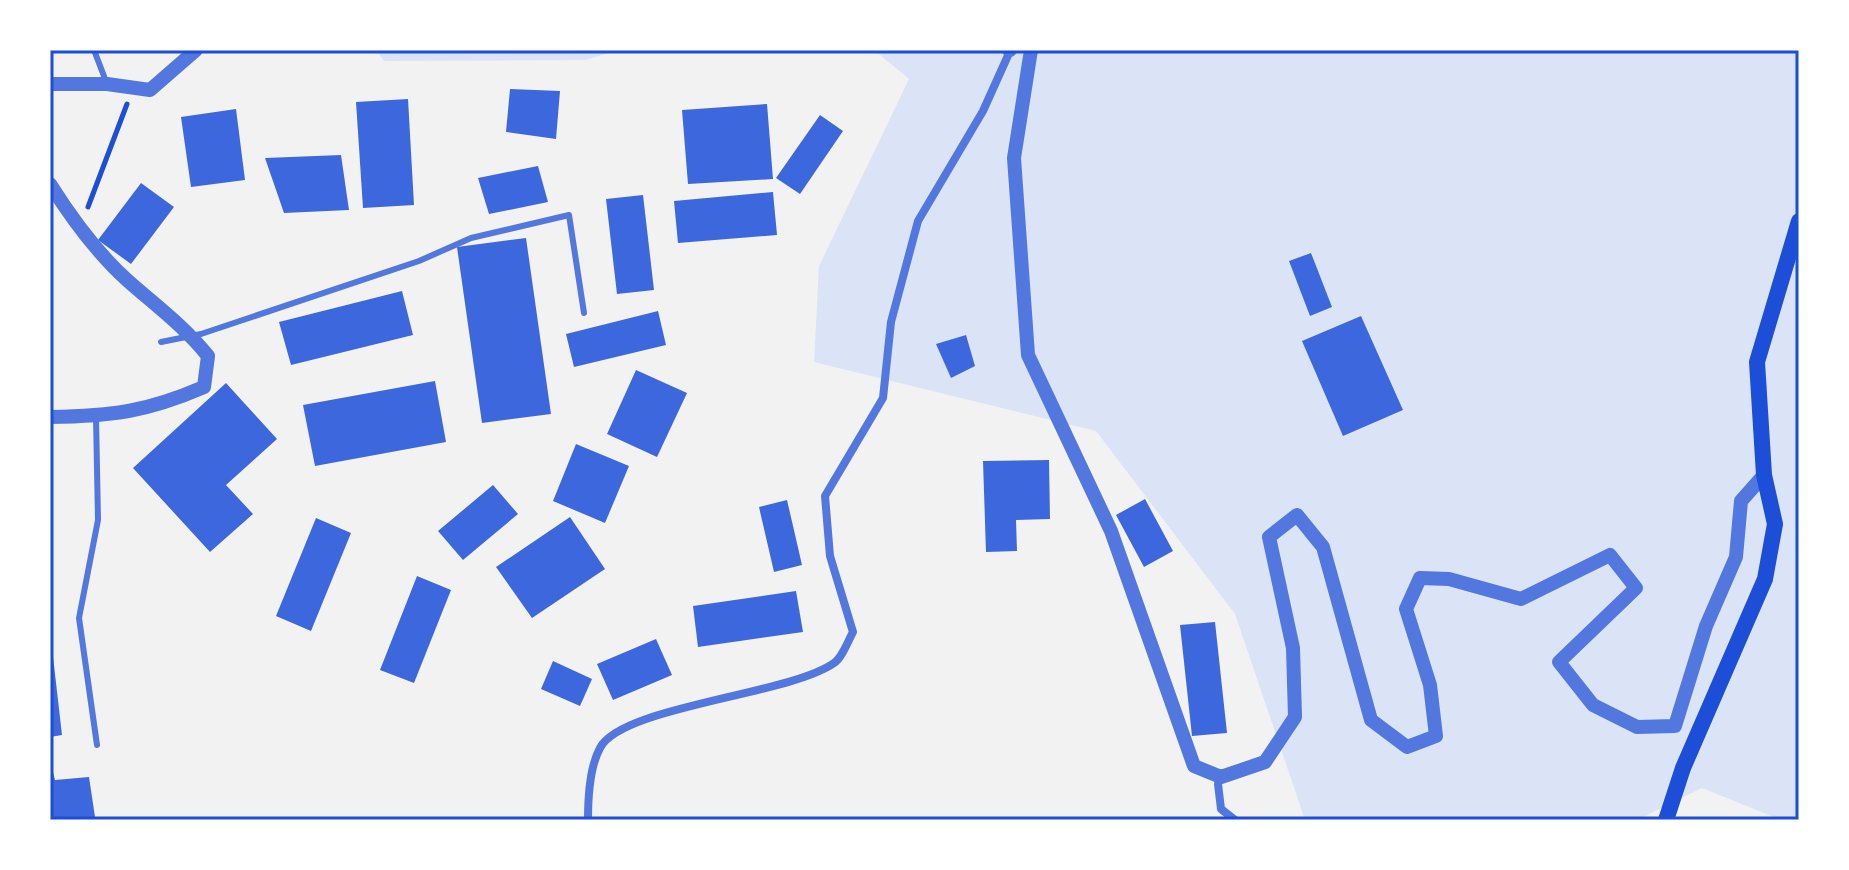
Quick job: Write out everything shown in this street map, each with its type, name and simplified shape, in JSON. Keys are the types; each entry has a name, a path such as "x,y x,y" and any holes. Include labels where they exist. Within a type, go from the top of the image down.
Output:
{"main road":[{"path":"1666,820 1683,768 1765,579 1775,524 1764,475 1757,362 1799,221"}],"street":[{"path":"50,84 107,84 150,90 196,50"},
{"path":"588,820 588,792 600,746 628,726 793,680 836,663 853,632 830,556 825,496 883,398 891,322 918,221 983,111 1010,50"},
{"path":"1031,50 1014,158 1028,355 1111,531 1194,766 1221,777 1265,762 1295,717 1293,648 1269,537 1297,515 1323,547 1371,720 1407,747 1436,736 1430,685 1406,609 1420,578 1449,579 1521,599 1610,555 1636,588 1559,662 1593,705 1637,727 1675,726 1706,626 1736,557 1741,501 1764,475"},
{"path":"50,184 79,231 127,280 192,336 208,356 204,387 146,410 50,417"},
{"path":"1221,777 1218,784 1221,809 1235,820"}],"lane":[{"path":"94,50 107,84"},
{"path":"161,342 192,336 419,261 471,238 569,215 584,313"},
{"path":"96,416 98,520 79,618 97,745"}],"path":[{"path":"79,231 134,88"}],"shaded area":[{"path":"376,50 618,50 586,60 384,61"},
{"path":"874,50 1799,50 1799,820 1781,820 1702,788 1637,820 1305,820 1235,614 1096,431 814,362 819,266 909,79"}],"building":[{"path":"510,89 560,91 556,139 506,132"},
{"path":"408,99 414,205 363,208 356,102"},
{"path":"767,104 773,179 688,184 682,110"},
{"path":"236,109 245,180 191,187 181,117"},
{"path":"820,115 843,131 800,194 776,178"},
{"path":"341,155 349,210 284,213 265,158"},
{"path":"538,166 548,202 489,214 478,178"},
{"path":"141,183 174,207 131,264 98,240"},
{"path":"773,192 777,235 678,243 674,201"},
{"path":"643,195 654,290 617,294 606,199"},
{"path":"526,238 551,414 482,423 457,247"},
{"path":"1311,253 1332,307 1310,316 1289,261"},
{"path":"402,291 413,335 291,365 279,322"},
{"path":"658,311 666,345 574,367 566,334"},
{"path":"1361,316 1403,410 1343,436 1302,341"},
{"path":"966,335 975,366 951,378 936,344"},
{"path":"636,370 687,393 657,457 607,434"},
{"path":"435,381 446,442 315,466 303,405"},
{"path":"226,383 277,439 226,485 253,514 210,552 133,468"},
{"path":"576,444 629,466 605,523 553,501"},
{"path":"1049,460 1050,519 1016,520 1017,551 986,552 983,461"},
{"path":"493,485 518,514 463,560 438,531"},
{"path":"1145,499 1173,551 1144,567 1116,515"},
{"path":"787,500 802,565 774,572 759,507"},
{"path":"570,517 605,569 532,618 496,567"},
{"path":"316,518 351,533 311,631 276,616"},
{"path":"417,576 451,590 414,683 380,670"},
{"path":"796,591 803,632 698,647 693,606"},
{"path":"1215,622 1227,733 1192,736 1180,625"},
{"path":"656,639 672,675 613,700 597,664"},
{"path":"50,649 62,735 50,737"},
{"path":"553,661 592,679 580,706 541,689"},
{"path":"50,760 55,780 89,777 95,817 50,820"}]}
